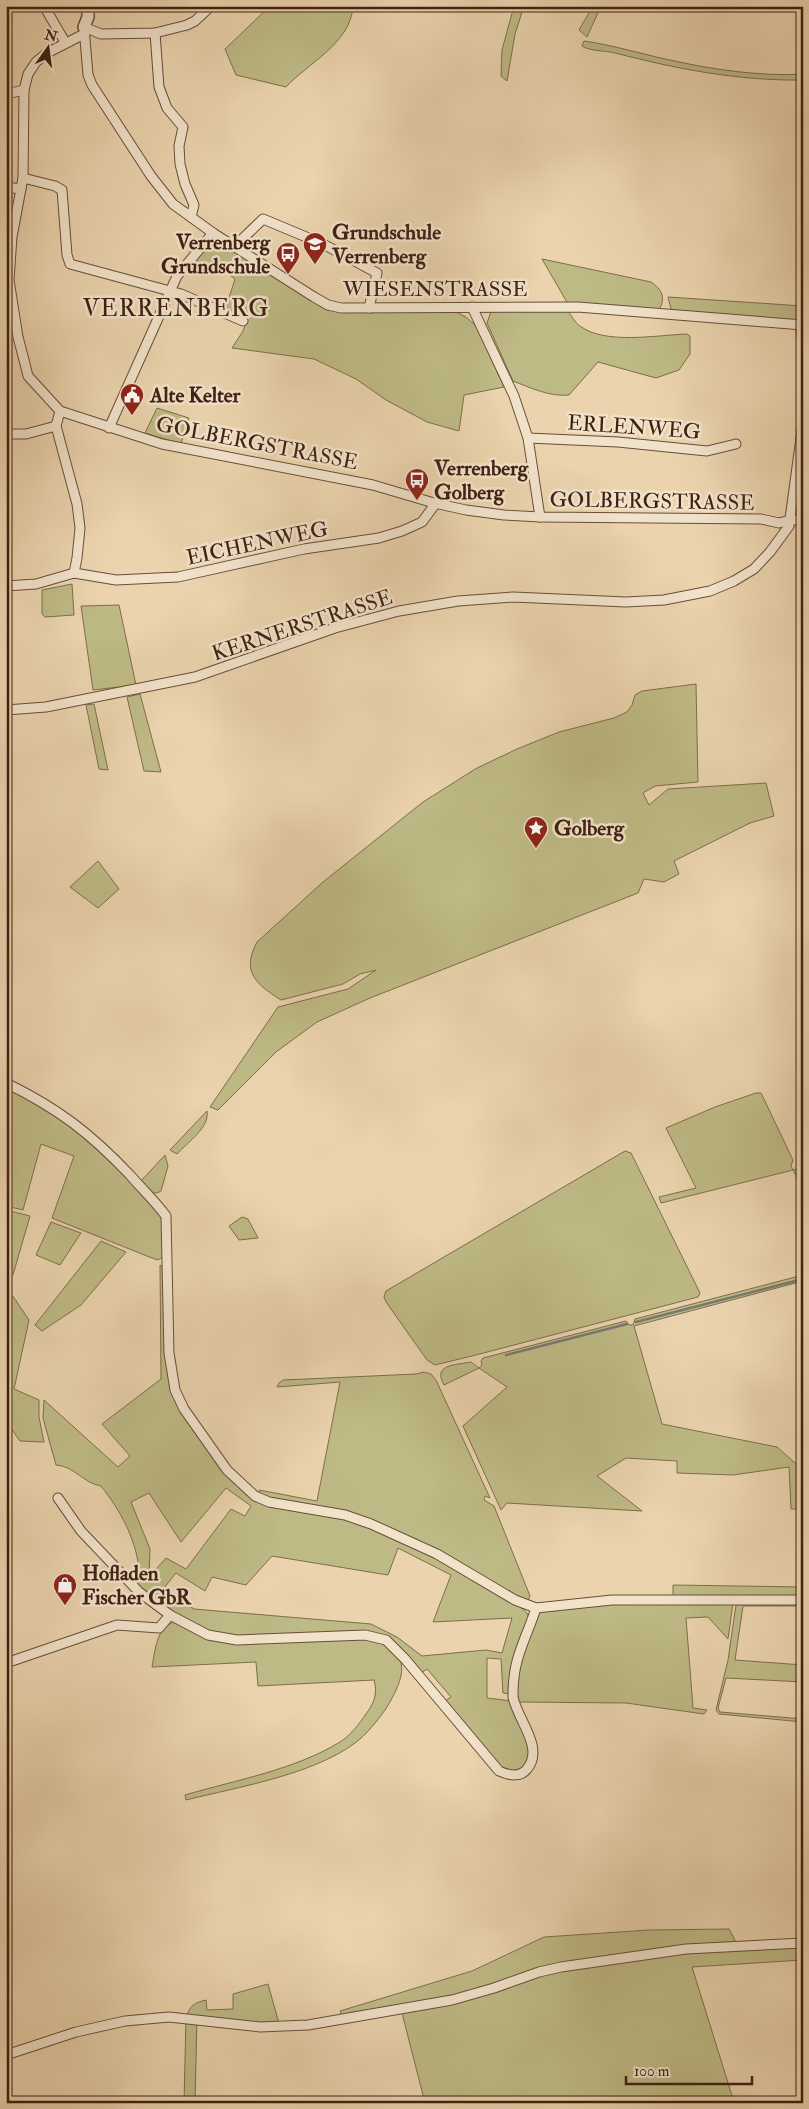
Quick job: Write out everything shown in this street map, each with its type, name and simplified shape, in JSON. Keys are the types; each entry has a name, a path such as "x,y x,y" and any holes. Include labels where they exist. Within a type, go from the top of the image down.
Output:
{"street":[{"path":"44,6 66,42"},
{"path":"88,6 88,17 84,30 100,34 155,33 187,25 195,21 211,6"},
{"name":"GOLBERGSTRASSE","path":"84,30 47,53 36,62 28,74 24,90 23,178 12,237 9,280 9,303 28,376 60,411 162,444 373,485 436,503 504,515 761,519 779,523 790,520 803,520"},
{"name":"WIESENSTRASSE","path":"84,30 87,46 88,75 92,85 151,176 173,204 213,233 328,305 341,308 578,307 802,325"},
{"path":"155,33 159,87 167,108 183,127 179,146 180,164 185,184 194,204 191,217"},
{"path":"6,94 24,90"},
{"path":"23,178 55,186 62,190 67,255 70,264 170,290 242,321"},
{"path":"6,187 21,189"},
{"path":"235,246 263,219 324,244 377,273 369,308"},
{"path":"109,428 170,290 188,262 213,233"},
{"path":"472,307 513,393 528,438 540,517"},
{"path":"802,325 803,346"},
{"path":"6,586 36,584 74,573 80,543 77,504 56,426 60,411"},
{"path":"790,520 803,423"},
{"path":"6,434 26,434 56,426"},
{"name":"ERLENWEG","path":"528,438 618,442 707,451 736,444"},
{"name":"EICHENWEG","path":"74,573 116,580 178,577 304,549 379,538 422,522 436,503"},
{"name":"KERNERSTRASSE","path":"6,710 46,707 195,677 335,628 399,611 458,601 513,597 626,602 664,600 710,591 734,581 754,568 783,537 790,520"},
{"path":"6,1084 39,1100 72,1120 110,1154 152,1198 166,1216 169,1353 175,1390 193,1423 240,1483 255,1496 269,1502 337,1514 372,1524 437,1554 515,1600 536,1608 612,1600 803,1600"},
{"path":"58,1498 81,1531 139,1592 170,1615 208,1635 237,1640 365,1635 386,1640 406,1658 499,1771 514,1775 525,1772 530,1766 532,1758 533,1748 513,1697 514,1677 519,1656 536,1608"},
{"path":"6,1663 117,1624 159,1628 170,1615"},
{"path":"6,2056 76,2032 125,2021 169,2017 260,2028 308,2025 452,2000 560,1967 686,1949 803,1943"}],"shaded area":[{"path":"270,6 284,6 298,10 301,6 353,6 345,31 337,42 286,87 236,75 225,49"},
{"path":"514,6 524,6 515,34 507,81 501,76 502,50"},
{"path":"593,6 601,6 587,37 579,30"},
{"path":"584,41 719,69 787,75 803,74 803,80 732,76 685,69 590,49 582,46"},
{"path":"218,239 327,310 346,312 452,310 466,317 476,326 504,387 464,395 459,431 427,422 386,400 356,379 314,359 232,348 243,331 247,319 225,310 235,279 216,265 192,261 210,240"},
{"path":"542,259 651,282 662,294 661,306 659,310 568,304"},
{"path":"668,297 803,306 803,321 677,312 671,309"},
{"path":"491,311 568,311 578,325 591,332 617,337 632,338 687,334 690,336 690,354 679,370 656,378 598,362 569,395 548,393 513,381 487,323"},
{"path":"157,408 189,418 181,444 145,433"},
{"path":"72,584 74,615 45,617 42,614 42,590"},
{"path":"119,605 136,685 93,690 81,606"},
{"path":"696,684 698,782 655,786 643,793 649,805 668,789 766,783 774,816 750,823 674,861 679,874 664,882 644,879 638,893 370,998 317,1022 276,1052 218,1110 210,1107 278,1007 348,989 376,970 360,974 343,984 281,1000 258,983 251,969 250,961 257,942 323,882 423,802 477,768 559,732 614,718 627,712 632,705 635,695 642,691"},
{"path":"140,694 161,772 144,771 127,697"},
{"path":"94,704 108,770 99,769 86,705"},
{"path":"98,861 119,889 98,908 70,887"},
{"path":"6,1086 70,1123 150,1200 161,1215 164,1227 164,1256 158,1260 152,1258 52,1218 74,1156 41,1144 23,1210 6,1206"},
{"path":"761,1093 793,1160 791,1166 793,1170 661,1203 659,1197 696,1188 666,1128 715,1107"},
{"path":"207,1111 205,1123 197,1134 177,1154 170,1150"},
{"path":"625,1151 631,1153 700,1293 698,1297 435,1365 427,1360 386,1302 384,1297 386,1291"},
{"path":"165,1155 168,1166 161,1191 152,1193 140,1182"},
{"path":"798,1169 803,1180 803,1190 793,1170"},
{"path":"6,1210 30,1216 13,1275 6,1270"},
{"path":"242,1217 248,1219 258,1238 239,1240 229,1226"},
{"path":"51,1222 81,1233 60,1265 36,1255"},
{"path":"101,1241 126,1252 81,1305 42,1331 35,1325"},
{"path":"160,1265 165,1268 165,1345 171,1391 253,1499 355,1521 433,1555 516,1603 527,1613 529,1618 511,1694 503,1693 501,1659 487,1658 487,1698 512,1701 526,1741 529,1756 526,1764 520,1771 507,1771 500,1766 445,1701 451,1697 427,1669 421,1673 394,1642 378,1634 367,1631 253,1638 209,1633 156,1602 131,1579 139,1568 134,1545 126,1524 101,1486 89,1482 68,1468 56,1465 43,1418 44,1400 118,1467 130,1456 102,1424 161,1379","holes":["226,1488 251,1506 245,1516 231,1509 186,1569 166,1558 149,1577 150,1549 131,1502 149,1493 181,1542","398,1548 451,1575 433,1622 512,1618 502,1653 486,1650 422,1656 397,1637 371,1624 194,1609 164,1588 176,1573 205,1591 212,1577 246,1585 272,1556 388,1575"]},
{"path":"803,1275 803,1281 634,1326 662,1424 777,1447 803,1470 803,1477 797,1477 798,1509 791,1509 789,1467 733,1475 677,1473 677,1461 626,1458 597,1476 642,1511 507,1503 501,1510 463,1426 507,1387 479,1368 482,1365 481,1361 483,1358 626,1321 629,1325 633,1325 635,1319"},
{"path":"6,1286 29,1320 14,1389 39,1400 39,1417 44,1442 20,1441 6,1421"},
{"path":"471,1362 479,1368 444,1385 441,1378 443,1369 453,1365"},
{"path":"424,1372 431,1374 436,1380 490,1498 485,1496 484,1500 494,1506 530,1596 527,1602 373,1523 261,1495 259,1490 317,1501 340,1382 277,1387 279,1383 283,1380 416,1374"},
{"path":"673,1585 803,1587 803,1597 673,1596"},
{"path":"612,1603 733,1603 728,1639 708,1617 686,1618 693,1708 707,1710 704,1714 626,1703 518,1702 516,1675 539,1612 546,1609"},
{"path":"739,1603 803,1603 803,1606 743,1606 735,1660 803,1665 803,1682 726,1678 718,1708 720,1712 803,1719 803,1722 719,1714 716,1710 728,1660 736,1605"},
{"path":"176,1622 207,1637 365,1637 386,1645 397,1654 402,1667 401,1676 392,1698 375,1723 359,1740 338,1754 318,1764 274,1779 186,1800 185,1795 284,1767 322,1752 340,1742 354,1730 369,1710 376,1690 374,1680 258,1686 256,1662 152,1667 160,1634 169,1624"},
{"path":"729,1929 738,1946 803,1943 803,1960 692,1967 733,2099 661,2103 425,2103 401,2009 343,2019 340,2011 472,1971 544,1937 649,1930"},
{"path":"268,1984 280,2027 197,2019 195,2103 184,2103 186,2018 191,2007 206,2000 207,2010 233,2009 233,1994"}],"waterway":[{"path":"636,1322 803,1279"},
{"path":"506,1355 627,1324"}],"place":[{"name":"Grundschule Verrenberg","path":"315,265"},
{"name":"Verrenberg Grundschule","path":"288,275"},
{"name":"Alte Kelter","path":"132,416"},
{"name":"Verrenberg Golberg","path":"417,501"},
{"name":"Golberg","path":"536,849"},
{"name":"Hofladen Fischer GbR","path":"65,1606"}],"district":[{"name":"VERRENBERG","path":"176,308"}]}
